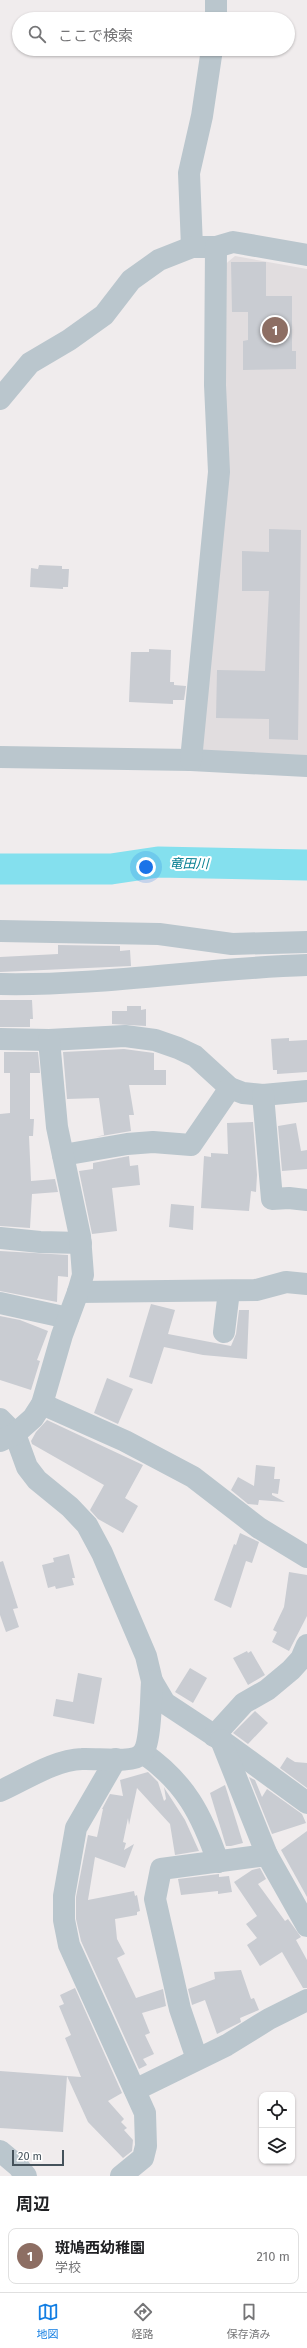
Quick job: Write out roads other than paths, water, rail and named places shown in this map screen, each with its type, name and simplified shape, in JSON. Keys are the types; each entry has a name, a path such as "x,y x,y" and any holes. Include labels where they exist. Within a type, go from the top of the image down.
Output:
{"street":[{"path":"216,0 216,12"},
{"path":"192,247 189,173 202,116 211,56"},
{"path":"0,399 30,363 69,340 104,315 131,280 160,260 192,247 216,247 233,242 307,255"},
{"path":"191,760 219,472 215,385 216,247"},
{"path":"0,757 191,760 307,766"},
{"path":"0,931 159,934 232,944 307,942"},
{"path":"0,984 49,985 153,975 307,965"},
{"path":"0,1039 49,1040 125,1036 155,1040 195,1056 230,1088 243,1092 263,1095 307,1092"},
{"path":"8,1438 33,1418 42,1404 68,1318 78,1292 82,1275 81,1243 57,1127 49,1040"},
{"path":"62,1155 128,1144 153,1142 191,1145 230,1088"},
{"path":"263,1095 272,1199 289,1198 307,1200"},
{"path":"0,1238 40,1242 81,1243"},
{"path":"78,1292 229,1291 268,1288 286,1282 307,1284"},
{"path":"224,1332 229,1291"},
{"path":"0,1304 68,1318"},
{"path":"42,1404 125,1442 193,1477 259,1528 307,1557"},
{"path":"0,1419 8,1438 37,1480 74,1511 87,1525 102,1553 146,1656 152,1682 147,1743 143,1753 136,1758 81,1759 68,1761 0,1791"},
{"path":"217,1738 244,1703 267,1690 292,1670 301,1659 307,1645"},
{"path":"152,1682 165,1703 217,1738 307,1803"},
{"path":"217,1738 267,1855 307,1926"},
{"path":"143,1753 160,1765 179,1784 206,1825 218,1862"},
{"path":"116,1759 76,1828 64,1896 64,1920 69,1945 145,2113 146,2146 143,2158 127,2175"},
{"path":"197,2059 180,2009 155,1899 161,1870 267,1855"},
{"path":"134,2090 305,2004"},
{"path":"0,2151 18,2166 26,2176"}],"waterway":[{"name":"竜田川","path":"0,869 111,869 158,862 307,865"}],"place":[{"name":"斑鳩西幼稚園","path":"275,330"}]}
